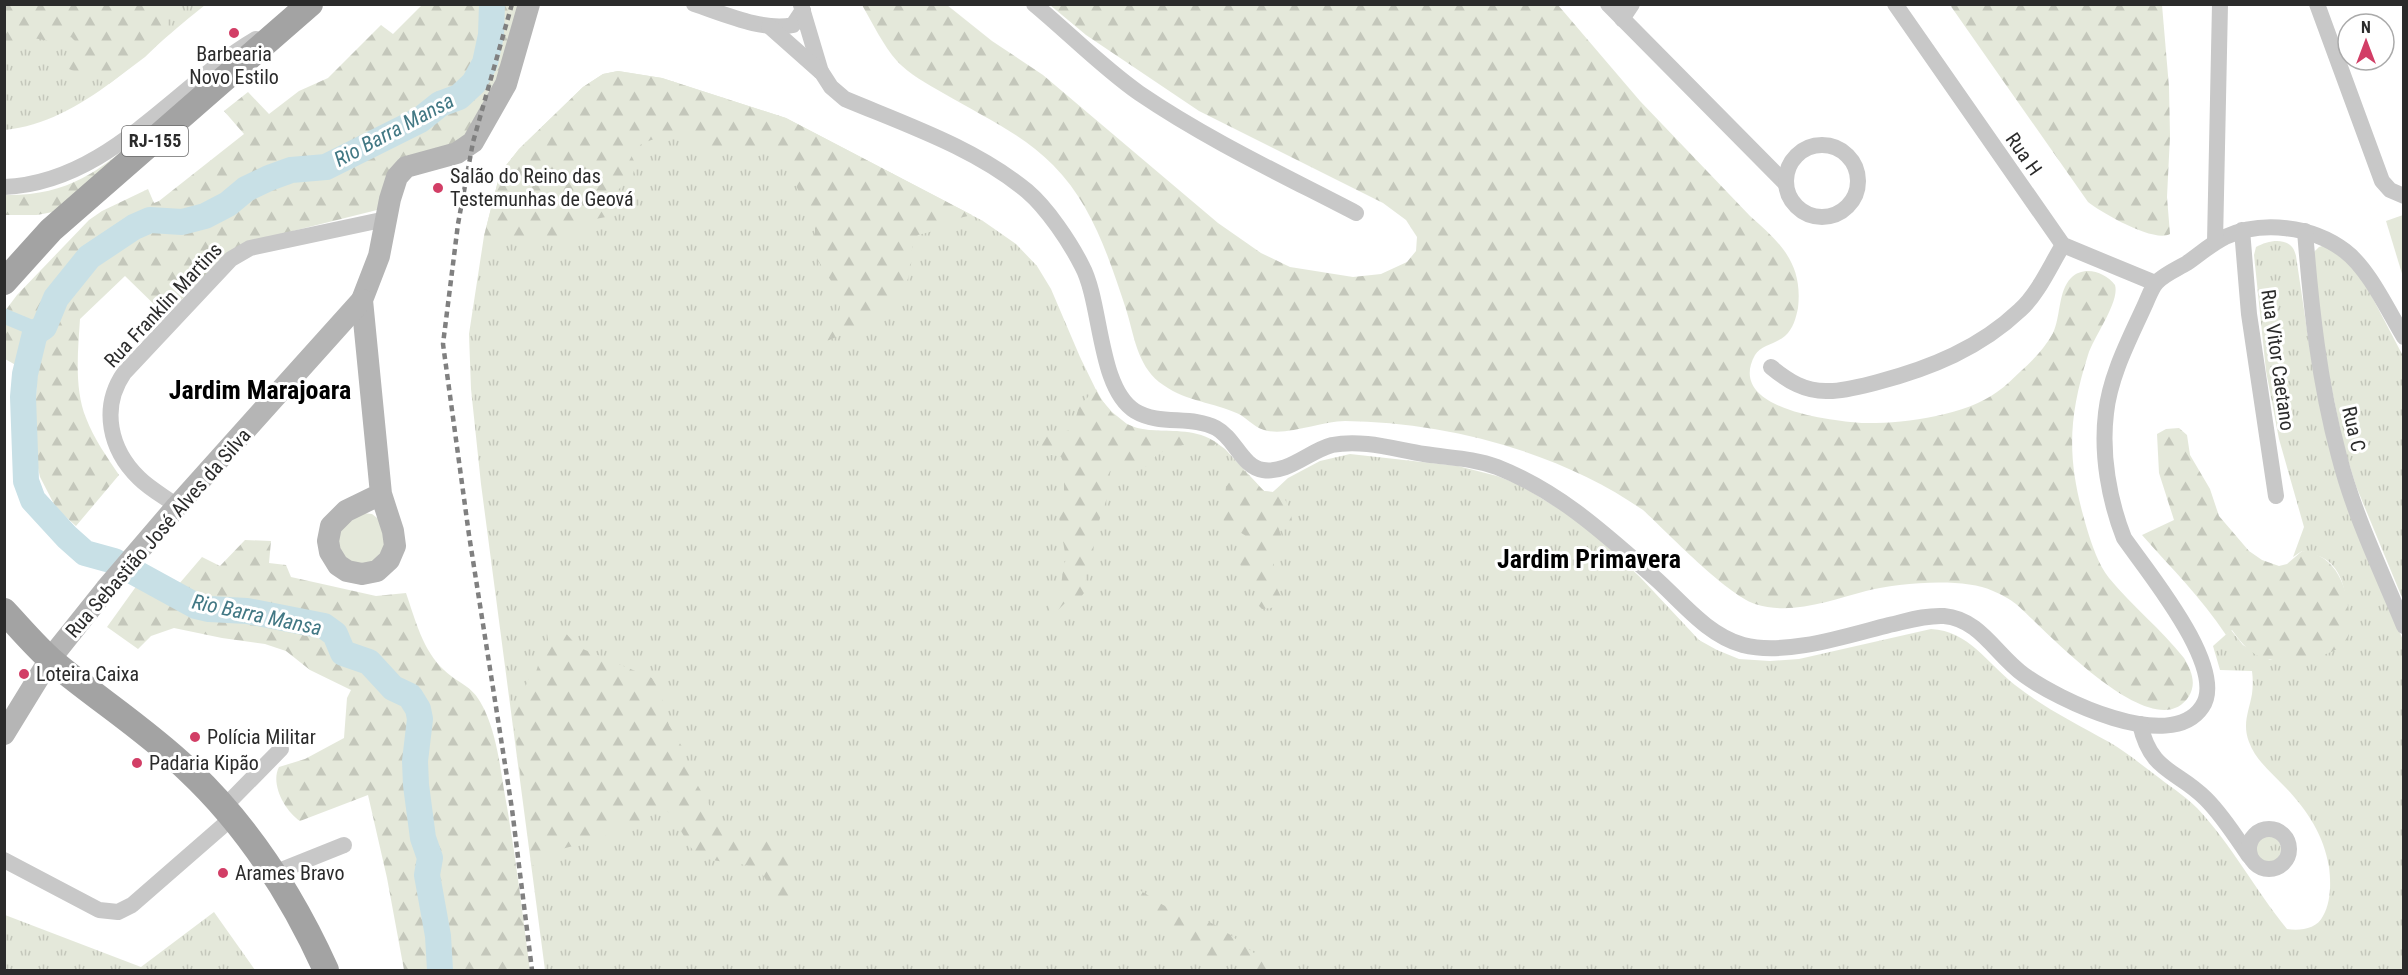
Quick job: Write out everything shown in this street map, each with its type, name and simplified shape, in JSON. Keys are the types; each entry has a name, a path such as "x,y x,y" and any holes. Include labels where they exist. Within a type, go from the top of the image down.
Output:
{"main road":[{"name":"RJ-155","path":"4,282 51,230 225,69 307,8"},
{"path":"4,611 50,659 187,768 229,812 274,873 311,938 326,970"}],"street":[{"path":"381,494 362,300 379,256 397,177 406,168 457,153 473,142 506,84 529,4"},
{"path":"694,4 769,26 783,27 793,25 802,7"},
{"path":"1034,4 1137,91 1163,109 1233,151 1356,213"},
{"path":"1608,4 1786,184 1789,196 1797,206 1813,215 1825,216 1842,210 1851,201 1858,177 1854,165 1846,154 1835,147 1822,145 1803,150 1793,159 1787,171 1786,184"},
{"path":"1622,19 1632,4"},
{"name":"Rua H","path":"1894,4 2063,245"},
{"path":"2215,242 2220,4"},
{"path":"2317,4 2382,181 2390,190 2403,196"},
{"path":"802,7 822,73"},
{"path":"769,26 822,73 831,87 845,99 964,151 1028,192 1044,209 1084,270 1111,375 1123,400 1139,413 1195,422 1216,428 1231,440 1251,465 1262,470 1279,469 1324,448 1348,443 1482,462 1524,479 1565,502 1603,531 1703,623 1738,643 1769,648 1784,647 1839,637 1921,617 1954,618 1977,629 2004,659 2040,685 2075,704 2140,724 2163,726 2188,718 2199,711 2207,694 2206,669 2196,644 2124,538 2111,498 2106,458 2106,412 2121,359 2155,283 2215,242 2242,230 2276,228 2305,231 2347,252 2361,268 2403,337"},
{"path":"4,187 48,179 94,159 225,69"},
{"name":"Rua Franklin Martins","path":"177,506 140,480 125,462 116,446 111,429 111,399 116,384 231,259 241,252 388,209"},
{"name":"Rua Vitor Caetano","path":"2242,230 2249,314 2276,496"},
{"name":"Rua C","path":"2305,231 2312,315 2328,410 2339,458 2354,506 2403,626"},
{"path":"1771,367 1789,382 1828,392 1915,373 1969,349 2023,308 2063,245 2155,283"},
{"name":"Rua Sebastião José Alves da Silva","path":"4,734 50,659 106,589 177,506 362,300"},
{"path":"2140,724 2146,747 2159,764 2210,802 2249,856"},
{"path":"4,860 99,910 118,912 132,905 229,812 281,749"},
{"path":"274,873 344,845"}],"green space":[{"path":"5,4 166,5 169,34 145,57 109,84 92,74 69,69 67,58 76,42 71,37 53,42 29,37 5,50"},
{"path":"4,5 205,5 136,63 87,99 61,114 34,124 5,130"},
{"path":"422,5 488,5 480,55 472,70 444,98 403,124 360,145 321,159 260,175 215,205 198,213 136,222 107,235 93,244 80,257 71,271 44,300 31,328 21,368 5,359 5,311 17,295 89,220 102,211 148,189 154,203 159,201 244,134 224,111 248,92 269,114 299,91 328,78 381,25 393,34"},
{"path":"501,5 525,5 520,29 471,136 430,154 377,210 249,242 202,278 166,316 125,276 80,319 78,369 82,407 101,448 119,475 76,526 56,508 40,477 35,455 34,427 38,364 50,325 66,295 92,268 131,237 157,228 203,225 230,212 259,190 341,165 458,106 481,81 489,65"},
{"path":"862,5 947,5 992,41 1043,75 1218,223 1261,253 1290,267 1353,277 1381,274 1407,262 1416,251 1417,237 1406,220 1383,203 1199,111 1086,35 1050,5 1558,5 1640,101 1780,245 1788,256 1797,279 1799,293 1795,319 1785,336 1755,355 1750,373 1755,388 1767,400 1807,415 1862,423 1895,422 1951,413 1984,400 2006,385 2046,344 2056,326 2064,290 2071,278 2088,271 2106,277 2115,285 2116,292 2110,310 2088,355 2073,421 2073,462 2080,505 2093,548 2109,578 2184,658 2193,681 2189,696 2173,709 2151,708 2126,697 2074,658 2014,602 1996,592 1980,587 1948,583 1912,584 1879,588 1797,608 1755,604 1713,576 1643,510 1576,472 1539,457 1462,434 1383,423 1345,421 1273,432 1260,429 1234,412 1177,393 1159,382 1141,358 1106,251 1089,214 1067,180 1028,144 902,66 887,49"},
{"path":"1950,5 2162,5 2169,87 2170,136 2167,197 2170,234 2162,236 2141,231 2104,213 2088,202"},
{"path":"618,71 662,78 786,118 983,221 1016,244 1037,266 1051,289 1100,398 1112,412 1137,429 1190,434 1214,441 1225,449 1264,491 1273,492 1288,478 1320,461 1350,454 1458,466 1497,476 1520,485 1582,523 1640,577 1699,640 1739,659 1770,661 1799,659 1931,629 1956,636 1977,649 2026,693 2121,749 2192,803 2210,822 2287,929 2297,930 2317,924 2326,911 2330,886 2327,856 2319,834 2308,815 2260,761 2249,742 2246,723 2252,694 2252,671 2220,670 2213,646 2231,630 2243,645 2270,660 2307,658 2349,626 2344,589 2338,572 2323,558 2302,551 2293,557 2304,527 2279,439 2266,371 2254,255 2256,247 2262,244 2274,241 2285,242 2294,250 2296,256 2310,350 2360,540 2403,640 2403,970 545,970 481,484 471,389 469,334 484,236 500,173 519,149 583,87 603,74"},
{"path":"618,71 662,78 786,118 972,215 951,220 937,230 918,235 912,248 910,271 898,297 878,316 827,341 839,315 841,296 818,261 812,216 795,184 786,160 776,149 749,156 732,149 713,152 707,149 701,141 692,137 662,137 635,149 631,155 635,163 633,175 617,191 610,214 590,220 565,242 536,239 516,241 484,236 500,173 519,149 583,87 603,74"},
{"path":"144,132 58,211 37,215 5,215 5,195 47,191 81,179 112,159"},
{"path":"2404,215 2403,277 2386,221"},
{"path":"2325,245 2358,270 2403,356 2403,600 2356,486 2343,444 2318,320 2314,252"},
{"path":"1096,389 1109,409 1123,422 1138,428 1201,435 1217,443 1208,448 1190,445 1174,447 1159,454 1141,468 1121,463 1110,467 1109,492 1095,533 1093,554 1086,572 1084,593 1081,597 1068,600 1056,612 1049,614 1050,603 1061,588 1066,559 1059,517 1064,491 1064,464 1061,457 1057,455 1038,455 1037,445 1049,435 1073,428 1079,406"},
{"path":"2179,428 2187,435 2190,455 2210,489 2219,516 2249,551 2262,560 2279,566 2287,564 2302,551 2314,554 2324,559 2339,575 2347,597 2349,629 2349,636 2342,646 2332,652 2306,659 2278,660 2258,656 2250,651 2232,630 2226,635 2196,596 2142,535 2174,520 2159,473 2157,434 2166,429"},
{"path":"1240,467 1264,491 1273,492 1279,487 1291,515 1292,525 1278,518 1276,521 1281,535 1274,560 1274,582 1282,599 1278,607 1262,609 1258,605 1257,588 1244,575 1238,558 1248,546 1246,536 1224,522 1222,516 1226,487"},
{"path":"363,513 372,514 385,524 384,561 345,565 334,532"},
{"path":"245,540 271,541 269,563 286,565 291,577 376,596 406,593 430,654 450,676 472,691 481,702 492,730 499,760 530,970 447,970 446,942 432,883 436,852 429,839 431,819 424,762 424,706 410,685 392,681 369,654 354,649 344,634 335,627 297,615 210,604 173,591 202,557 220,566"},
{"path":"140,581 202,612 227,617 278,620 310,628 336,654 346,659 360,661 368,674 386,693 406,703 412,735 405,761 437,970 404,970 387,878 368,795 300,821 289,811 280,797 276,781 279,767 305,759 344,738 347,698 351,690 310,670 286,651 265,644 174,628 151,636 138,649 107,627"},
{"path":"557,628 563,630 578,647 652,678 660,691 669,725 684,750 691,774 724,830 730,836 764,838 772,842 785,858 795,889 791,907 784,908 774,902 766,879 755,868 711,860 695,852 673,817 661,810 652,812 636,828 613,825 610,832 603,838 558,850 532,866 512,709 519,704 528,680 536,672 541,656 549,647 547,632"},
{"path":"2267,835 2277,839 2281,849 2277,859 2267,863 2257,859 2253,849 2257,839"},
{"path":"1136,888 1174,911 1215,925 1258,956 1289,970 1255,970 1235,962 1204,957 1173,935 1144,903"},
{"path":"214,912 255,970 5,970 5,915 141,967"}],"waterway":[{"name":"Rio Barra Mansa","path":"440,970 438,936 427,875 430,858 423,838 416,785 415,761 420,719 418,709 410,696 393,688 369,662 343,653 335,634 324,626 247,611 196,606 114,561 85,553 33,500 26,481 23,397 25,374 35,333 44,327 56,298 89,257 134,227 150,220 182,222 205,216 228,204 246,189 269,178 291,170 326,167 420,120 440,104 459,97 474,83 485,63 491,35 492,4"},
{"path":"4,316 33,328"}],"railway":[{"path":"512,4 473,142 458,224 443,344 469,535 512,809 532,970"}],"place":[{"name":"Barbearia Novo Estilo","path":"234,33"},
{"name":"Salão do Reino das Testemunhas de Geová","path":"438,188"},
{"name":"Loteira Caixa","path":"24,674"},
{"name":"Polícia Militar","path":"195,737"},
{"name":"Padaria Kipão","path":"137,763"},
{"name":"Arames Bravo","path":"223,873"}],"district":[{"name":"Jardim Marajoara","path":"260,390"},
{"name":"Jardim Primavera","path":"1589,559"}]}
